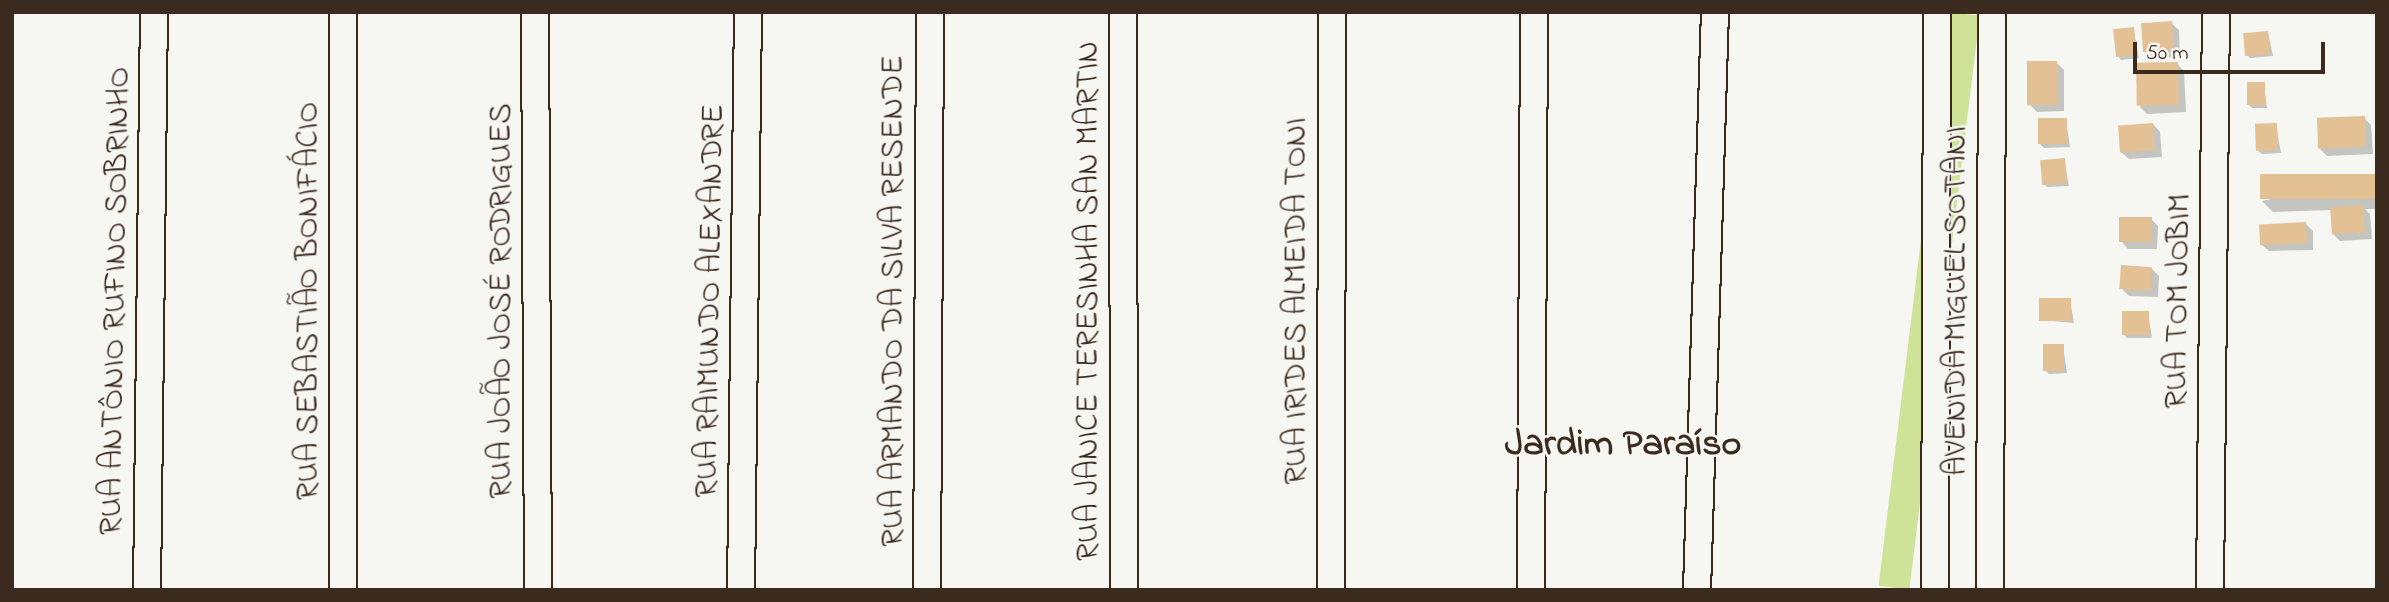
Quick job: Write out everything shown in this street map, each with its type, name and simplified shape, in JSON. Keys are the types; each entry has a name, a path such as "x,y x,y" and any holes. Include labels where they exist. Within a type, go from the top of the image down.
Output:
{"street":[{"name":"RUA ANTÔNIO RUFINO SOBRINHO","path":"147,590 154,12"},
{"name":"RUA SEBASTIÃO BONIFÁCIO","path":"343,12 343,590"},
{"name":"RUA JOÃO JOSÉ RODRIGUES","path":"536,12 538,590"},
{"name":"RUA RAIMUNDO ALEXANDRE","path":"741,590 748,12"},
{"name":"RUA ARMANDO DA SILVA RESENDE","path":"927,590 930,12"},
{"name":"RUA JANICE TERESINHA SAN MARTIN","path":"1123,12 1124,590"},
{"name":"RUA IRIDES ALMEIDA TONI","path":"1331,590 1332,12"},
{"path":"1531,590 1534,12"},
{"path":"1697,590 1715,12"},
{"name":"AVENIDA MIGUEL SOTANI","path":"1936,590 1937,12"},
{"name":"AVENIDA MIGUEL SOTANI","path":"1990,590 1992,12"},
{"name":"RUA TOM JOBIM","path":"2210,590 2216,12"}],"green space":[{"path":"1949,12 1980,16 1909,589 1879,586"}],"building":[{"path":"2172,21 2174,50 2143,52 2141,23"},
{"path":"2134,27 2137,55 2116,57 2113,29"},
{"path":"2268,31 2270,54 2245,56 2243,33"},
{"path":"2027,61 2057,61 2057,105 2027,105"},
{"path":"2178,62 2179,105 2137,106 2136,63"},
{"path":"2247,82 2265,82 2265,105 2247,105"},
{"path":"2365,116 2366,147 2318,149 2317,118"},
{"path":"2038,118 2067,118 2067,144 2038,144"},
{"path":"2153,123 2155,150 2120,152 2118,125"},
{"path":"2277,123 2278,150 2256,151 2255,124"},
{"path":"2065,158 2067,183 2042,185 2040,160"},
{"path":"2260,174 2377,174 2377,199 2260,199"},
{"path":"2363,205 2365,232 2332,234 2330,207"},
{"path":"2119,217 2152,217 2152,242 2119,242"},
{"path":"2306,222 2307,243 2260,245 2259,224"},
{"path":"2121,265 2152,267 2150,291 2119,289"},
{"path":"2039,298 2071,298 2071,321 2039,321"},
{"path":"2122,311 2149,311 2149,335 2122,335"},
{"path":"2043,344 2064,344 2064,371 2043,371"}],"district":[{"name":"Jardim Paraíso","path":"1623,446"}]}
